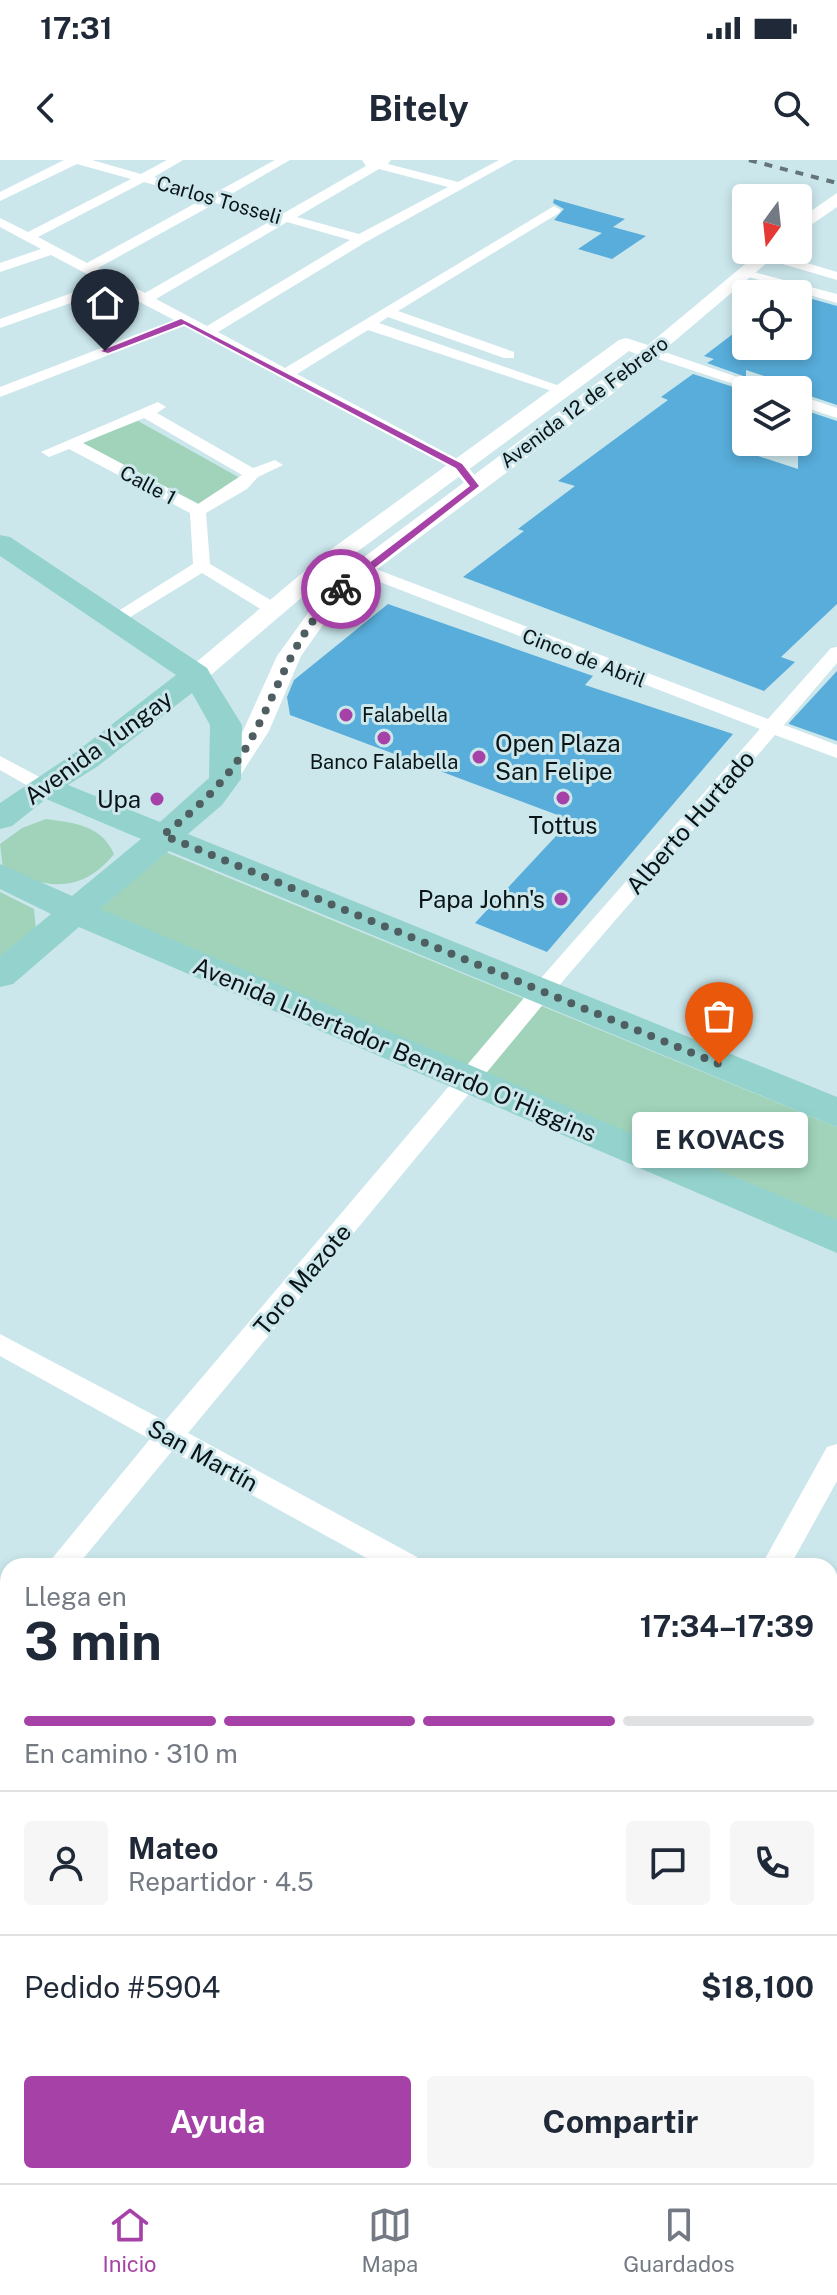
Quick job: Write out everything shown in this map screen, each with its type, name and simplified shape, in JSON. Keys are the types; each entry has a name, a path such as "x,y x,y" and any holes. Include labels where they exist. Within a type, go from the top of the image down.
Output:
{"main road":[{"path":"0,543 196,675 226,725 225,779 210,798 0,975"},
{"name":"Avenida Yungay","path":"0,819 42,786 87,759 196,675"},
{"path":"42,786 837,1113"},
{"name":"Avenida Libertador Bernardo O'Higgins","path":"0,875 74,911 837,1237"}],"street":[{"name":"Carlos Tosseli","path":"76,160 361,239"},
{"path":"0,197 76,160"},
{"path":"28,237 177,160"},
{"path":"86,269 284,160"},
{"path":"361,160 381,162 460,186"},
{"path":"207,333 361,239 508,160"},
{"path":"144,300 381,162"},
{"path":"812,219 834,203"},
{"path":"284,375 554,210"},
{"path":"0,222 459,466 475,486"},
{"path":"0,268 52,250"},
{"name":"Avenida 12 de Febrero","path":"225,779 256,731 289,656 329,600 360,571 651,352 757,264"},
{"path":"802,264 837,276"},
{"path":"747,272 837,299"},
{"path":"0,324 113,283"},
{"path":"390,313 571,385"},
{"path":"0,392 184,321"},
{"path":"369,325 571,385"},
{"name":"Avenida 12 de Febrero","path":"196,675 334,558 626,344 651,352"},
{"path":"651,352 732,379"},
{"path":"812,405 837,413"},
{"path":"49,452 152,409 252,474"},
{"name":"Calle 1","path":"70,443 198,511 202,566"},
{"path":"198,511 241,486 252,474 275,465"},
{"path":"459,466 500,467"},
{"name":"Cinco de Abril","path":"334,558 360,571 837,752"},
{"path":"113,620 202,566 273,609"},
{"name":"Alberto Hurtado","path":"542,991 837,652"},
{"path":"0,762 42,786"},
{"name":"Toro Mazote","path":"67,1558 542,991"},
{"name":"San Martín","path":"0,1344 392,1558"},
{"path":"779,1558 837,1455"}],"green space":[{"path":"138,421 240,478 199,504 80,443"},
{"path":"46,819 77,824 94,831 109,844 114,854 89,876 63,884 34,881 3,869 0,844 22,828"},
{"path":"158,849 837,1127 837,1231 97,914 97,895"},
{"path":"0,892 34,909 36,931 0,961"}],"building":[{"path":"554,199 625,219 613,227 646,236 612,259 578,249 602,233 554,220 564,209 553,203"},
{"path":"812,299 837,306 837,405 812,397 812,376 764,376 746,370 746,376 743,376 707,363 714,359 704,356 732,335 732,360 812,360"},
{"path":"693,374 732,387 732,456 758,456 798,469 798,456 812,456 812,413 837,421 837,604 781,657 795,662 764,691 463,577 524,531 518,529 575,486 558,481 668,400 661,397"},
{"path":"388,604 593,676 585,685 733,734 547,952 475,923 571,820 290,715 287,697 294,680"},
{"path":"837,671 837,741 789,724 789,723"}],"railway":[{"path":"749,160 837,183"}],"way so far":[{"path":"341,589 329,600 289,656 256,731 225,779 210,798 163,835 719,1064"}],"place":[{"name":"Falabella","path":"346,715"},
{"name":"Banco Falabella","path":"384,738"},
{"name":"Open Plaza San Felipe","path":"479,757"},
{"name":"Tottus","path":"563,798"},
{"name":"Upa","path":"157,799"},
{"name":"Papa John's","path":"561,899"},
{"name":"E KOVACS","path":"719,1064"}],"route":[{"path":"105,351 184,321 459,466 475,486 360,571 341,589"}]}
